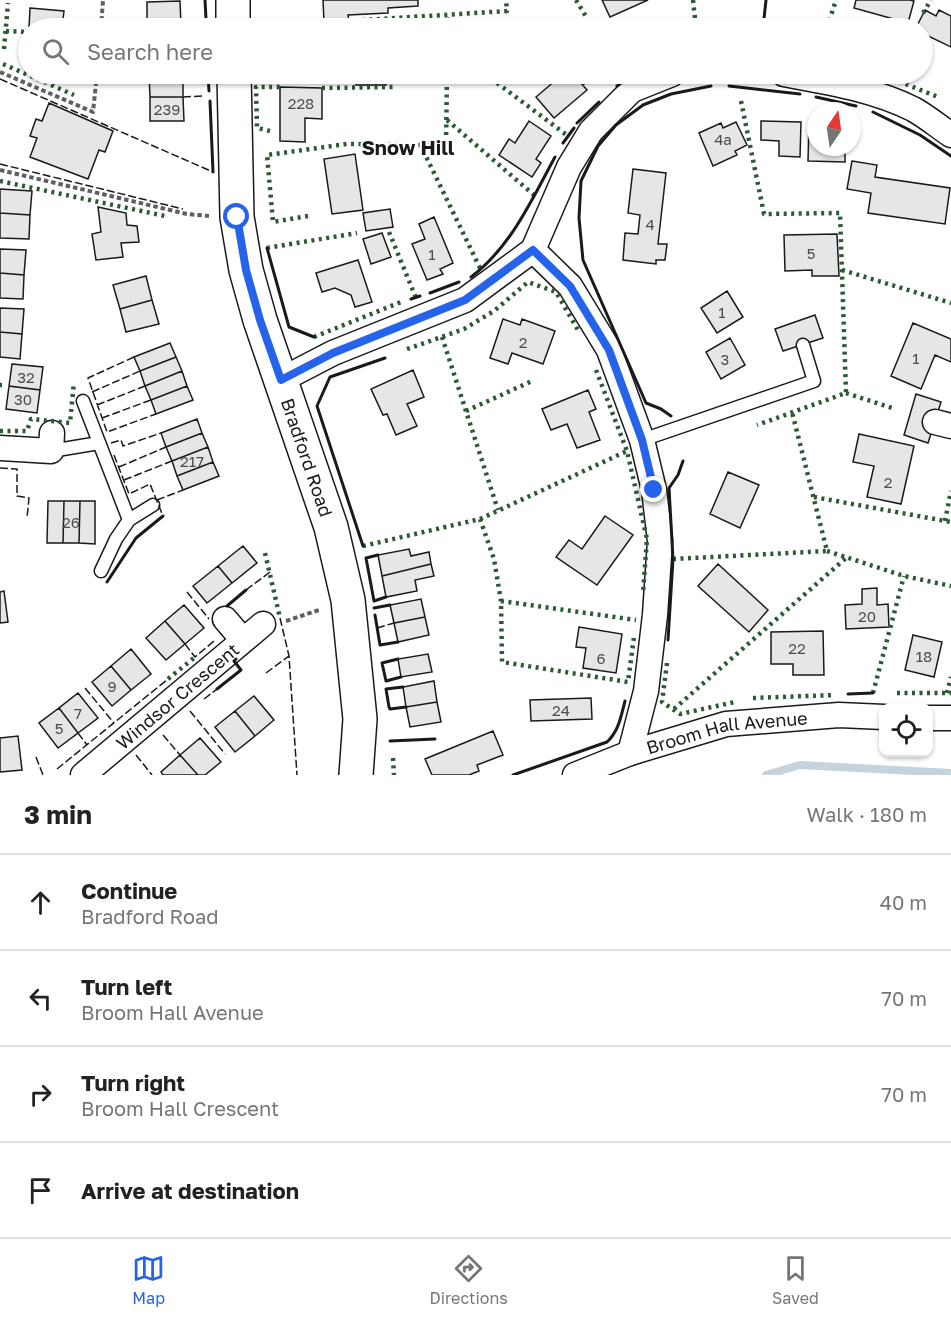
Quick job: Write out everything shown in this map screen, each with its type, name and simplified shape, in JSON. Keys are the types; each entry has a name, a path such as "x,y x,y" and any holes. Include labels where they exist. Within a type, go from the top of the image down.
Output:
{"street":[{"path":"232,0 233,18"},
{"name":"Bradford Road","path":"234,84 237,217 246,270 260,320 331,527 348,600 360,719 356,775"},
{"path":"281,380 333,353 465,300 533,250 569,167 591,131 632,90 647,84"},
{"path":"838,84 876,94 913,110 951,135"},
{"path":"533,250 570,286 609,350 642,440 654,490 660,541 655,615 646,691 630,753"},
{"path":"0,448 51,442"},
{"name":"Windsor Crescent","path":"225,620 243,640"},
{"name":"Windsor Crescent","path":"83,775 263,624"},
{"name":"Broom Hall Avenue","path":"575,775 630,753 726,724 839,715 879,717"},
{"path":"933,718 951,718"}],"lane":[{"path":"642,440 814,381 803,345"},
{"path":"83,401 129,520"},
{"path":"51,442 99,443"},
{"path":"101,571 116,539 129,520 153,505"}],"path":[{"path":"102,18 103,0"},
{"path":"0,72 18,80"},
{"path":"28,84 93,112 96,84"},
{"path":"0,170 187,214 237,217"},
{"path":"263,624 281,622 348,600"}],"building":[{"path":"323,0 418,0 418,6 388,8 388,13 348,15 348,18 324,18"},
{"path":"602,0 648,0 610,17"},
{"path":"856,0 914,1 909,18 890,18 854,8"},
{"path":"180,1 181,18 147,18 147,2"},
{"path":"30,8 64,11 63,18 30,18"},
{"path":"925,10 936,16 939,10 951,16 951,47 933,38 933,18 921,18"},
{"path":"149,84 183,84 183,97 150,97"},
{"path":"356,84 386,84 386,85"},
{"path":"551,84 582,84 587,90 554,118 536,97"},
{"path":"280,87 322,88 322,119 305,118 305,142 280,141"},
{"path":"150,97 183,97 184,121 150,121"},
{"path":"49,103 113,131 105,152 99,150 88,179 30,157 37,138 30,136 36,119 42,121"},
{"path":"529,121 551,136 536,159 541,163 532,177 499,155 509,139 515,143"},
{"path":"761,121 801,122 800,157 779,156 779,141 761,140"},
{"path":"736,122 747,145 735,151 737,155 713,166 699,133 721,123 723,128"},
{"path":"355,154 363,210 332,214 324,159"},
{"path":"808,156 845,156 845,162 808,161"},
{"path":"852,161 877,165 875,177 950,188 945,224 868,213 871,193 847,189"},
{"path":"633,169 666,173 658,244 667,244 665,260 656,260 656,264 623,260 625,233 638,234 640,215 628,213"},
{"path":"0,189 32,191 30,215 0,213"},
{"path":"98,207 126,213 127,225 137,226 139,242 121,243 123,257 96,260 92,234 101,232"},
{"path":"390,209 393,227 366,231 363,213"},
{"path":"0,213 30,215 29,239 0,238"},
{"path":"434,217 453,263 440,269 443,274 427,280 412,244 425,239 419,224"},
{"path":"382,233 391,257 371,264 363,239"},
{"path":"837,234 839,276 812,276 812,270 785,271 784,235"},
{"path":"0,249 26,250 24,275 0,273"},
{"path":"358,260 372,302 355,307 351,295 335,288 322,292 316,273"},
{"path":"0,273 24,275 23,299 0,298"},
{"path":"146,276 152,300 120,309 113,285"},
{"path":"727,291 743,317 717,333 701,308"},
{"path":"152,300 159,324 126,332 120,309"},
{"path":"0,308 24,309 22,334 0,332"},
{"path":"815,315 823,338 783,351 775,329"},
{"path":"503,319 520,325 522,319 555,331 543,364 512,353 508,364 490,358"},
{"path":"913,323 951,339 951,362 935,355 921,389 891,376"},
{"path":"0,332 22,334 20,359 0,357"},
{"path":"730,338 745,365 721,379 706,352"},
{"path":"170,343 176,357 140,371 134,357"},
{"path":"176,357 182,371 145,386 140,371"},
{"path":"12,364 43,367 40,390 9,386"},
{"path":"413,370 424,397 407,404 417,426 396,435 387,414 383,415 371,389"},
{"path":"182,371 187,386 151,400 145,386"},
{"path":"9,386 40,390 37,413 6,409"},
{"path":"187,386 193,400 156,414 151,400"},
{"path":"588,390 596,409 589,412 600,440 577,448 567,424 551,430 542,409"},
{"path":"916,394 941,402 928,443 904,435"},
{"path":"197,419 202,433 166,447 161,433"},
{"path":"202,433 208,447 172,461 166,447"},
{"path":"859,434 914,446 901,504 867,497 874,466 853,462"},
{"path":"208,447 213,462 177,476 172,461"},
{"path":"213,462 219,476 183,490 177,476"},
{"path":"728,472 759,485 740,528 710,514"},
{"path":"48,501 64,501 63,543 47,543"},
{"path":"64,501 80,501 79,543 63,543"},
{"path":"80,501 95,501 95,544 79,543"},
{"path":"605,516 633,535 597,585 556,557 569,540 582,549"},
{"path":"243,546 257,563 232,583 218,566"},
{"path":"409,549 411,556 429,552 431,564 382,576 378,555"},
{"path":"431,564 434,576 415,580 417,591 386,597 382,576"},
{"path":"718,564 768,610 749,632 698,586"},
{"path":"218,566 232,583 207,603 193,586"},
{"path":"877,588 877,605 888,604 889,627 846,629 845,605 862,604 862,589"},
{"path":"4,591 8,622 0,623 0,592"},
{"path":"421,599 425,617 394,623 390,605"},
{"path":"184,605 204,628 185,644 165,621"},
{"path":"425,617 429,635 398,642 394,623"},
{"path":"165,621 185,644 166,660 146,638"},
{"path":"579,627 622,634 616,673 583,668 586,648 576,647"},
{"path":"823,631 824,675 793,675 793,664 771,664 771,632"},
{"path":"913,635 942,642 934,677 905,670"},
{"path":"131,649 151,674 131,690 111,666"},
{"path":"428,654 432,672 401,677 398,659"},
{"path":"111,666 131,690 112,706 92,682"},
{"path":"434,681 437,702 406,707 403,687"},
{"path":"78,693 98,718 78,733 59,708"},
{"path":"254,696 274,720 255,736 235,711"},
{"path":"591,698 592,719 531,721 530,700"},
{"path":"437,702 441,722 410,727 406,707"},
{"path":"59,708 78,733 58,748 39,723"},
{"path":"235,711 255,736 235,752 215,727"},
{"path":"493,731 503,755 477,765 479,771 469,775 432,775 425,759"},
{"path":"18,736 22,770 0,772 0,738"},
{"path":"200,738 221,762 205,775 198,775 180,755"},
{"path":"180,755 198,775 163,775 161,772"}],"waterway":[{"path":"766,775 800,765 951,773"}],"hedge":[{"path":"395,18 507,11 506,0"},
{"path":"576,0 587,18"},
{"path":"693,0 695,18"},
{"path":"830,18 836,0"},
{"path":"923,13 931,0"},
{"path":"4,49 8,3"},
{"path":"6,31 18,32"},
{"path":"3,64 18,71"},
{"path":"49,84 74,95"},
{"path":"322,88 393,87 393,84"},
{"path":"308,216 273,222 267,155 347,144 446,145 447,84"},
{"path":"498,84 568,136"},
{"path":"906,84 938,97"},
{"path":"270,131 257,128 256,87 280,87"},
{"path":"741,101 764,214 840,213 846,393 757,425"},
{"path":"447,120 534,195"},
{"path":"420,144 481,270"},
{"path":"0,181 165,216"},
{"path":"389,232 416,298"},
{"path":"267,248 357,233"},
{"path":"842,270 951,303"},
{"path":"407,349 464,329 494,311 528,282 556,292 578,330"},
{"path":"314,337 401,302"},
{"path":"442,337 498,510"},
{"path":"596,370 627,451 647,539 643,593"},
{"path":"466,411 532,381"},
{"path":"0,431 27,431 31,419 70,423 74,382"},
{"path":"846,393 892,408"},
{"path":"673,559 827,551 792,412"},
{"path":"363,546 480,519 627,451"},
{"path":"945,521 951,491"},
{"path":"814,497 951,522"},
{"path":"480,519 494,559 501,601 502,662 628,682 634,637"},
{"path":"827,551 904,576 951,586"},
{"path":"265,553 280,618"},
{"path":"674,709 846,558"},
{"path":"873,693 904,576"},
{"path":"501,601 636,620"},
{"path":"168,679 195,657"},
{"path":"667,663 662,702 680,714 735,702"},
{"path":"947,693 951,677"},
{"path":"897,693 951,693"},
{"path":"753,698 835,695"},
{"path":"393,758 394,775"}],"fence":[{"path":"0,79 213,172"},
{"path":"183,97 202,96"},
{"path":"0,164 183,209"},
{"path":"134,357 88,378 107,432 156,414"},
{"path":"92,392 140,371"},
{"path":"97,405 145,386"},
{"path":"102,418 151,400"},
{"path":"111,443 121,440 123,446 161,433"},
{"path":"119,467 166,447"},
{"path":"114,455 129,494 150,484 163,516"},
{"path":"124,480 172,461"},
{"path":"0,468 17,469 17,496 29,498 27,518"},
{"path":"157,500 183,490"},
{"path":"246,590 270,572"},
{"path":"187,592 209,619"},
{"path":"280,618 289,656 297,775"},
{"path":"377,628 394,623"},
{"path":"185,644 195,657 214,641"},
{"path":"266,673 289,656"},
{"path":"57,769 168,679"},
{"path":"85,688 114,723"},
{"path":"204,699 217,689"},
{"path":"190,711 225,754"},
{"path":"78,733 87,745"},
{"path":"163,735 180,755"},
{"path":"136,755 152,775"},
{"path":"36,757 43,775"}],"wall":[{"path":"205,0 206,18"},
{"path":"764,18 766,0"},
{"path":"209,84 209,91"},
{"path":"671,416 646,403 583,260 579,218 581,181 598,146 616,125 643,105 671,94 711,86"},
{"path":"729,86 800,94"},
{"path":"816,97 838,102"},
{"path":"210,101 213,172"},
{"path":"577,123 599,102"},
{"path":"873,112 920,135 951,156"},
{"path":"563,143 574,128"},
{"path":"471,277 498,252 509,237 529,206 555,157"},
{"path":"267,248 289,327 314,337"},
{"path":"430,293 459,282"},
{"path":"411,299 420,296"},
{"path":"363,546 317,406 330,377 385,358"},
{"path":"668,640 673,559 669,488 678,475 683,461"},
{"path":"107,582 136,538 163,516"},
{"path":"378,555 366,558 374,601 386,597"},
{"path":"227,606 246,590"},
{"path":"374,608 390,605"},
{"path":"375,615 380,645 398,642"},
{"path":"217,689 241,670 234,661 236,659"},
{"path":"398,659 382,663 386,681 401,677"},
{"path":"403,687 386,689 390,709 406,707"},
{"path":"848,694 873,693"},
{"path":"513,775 607,742 617,728 625,701"},
{"path":"390,741 435,739"}],"district":[{"name":"Snow Hill","path":"408,147"}],"route":[{"path":"237,217 246,270 260,320 281,380 333,353 465,300 533,250 570,286 609,350 642,440 654,490"}]}
